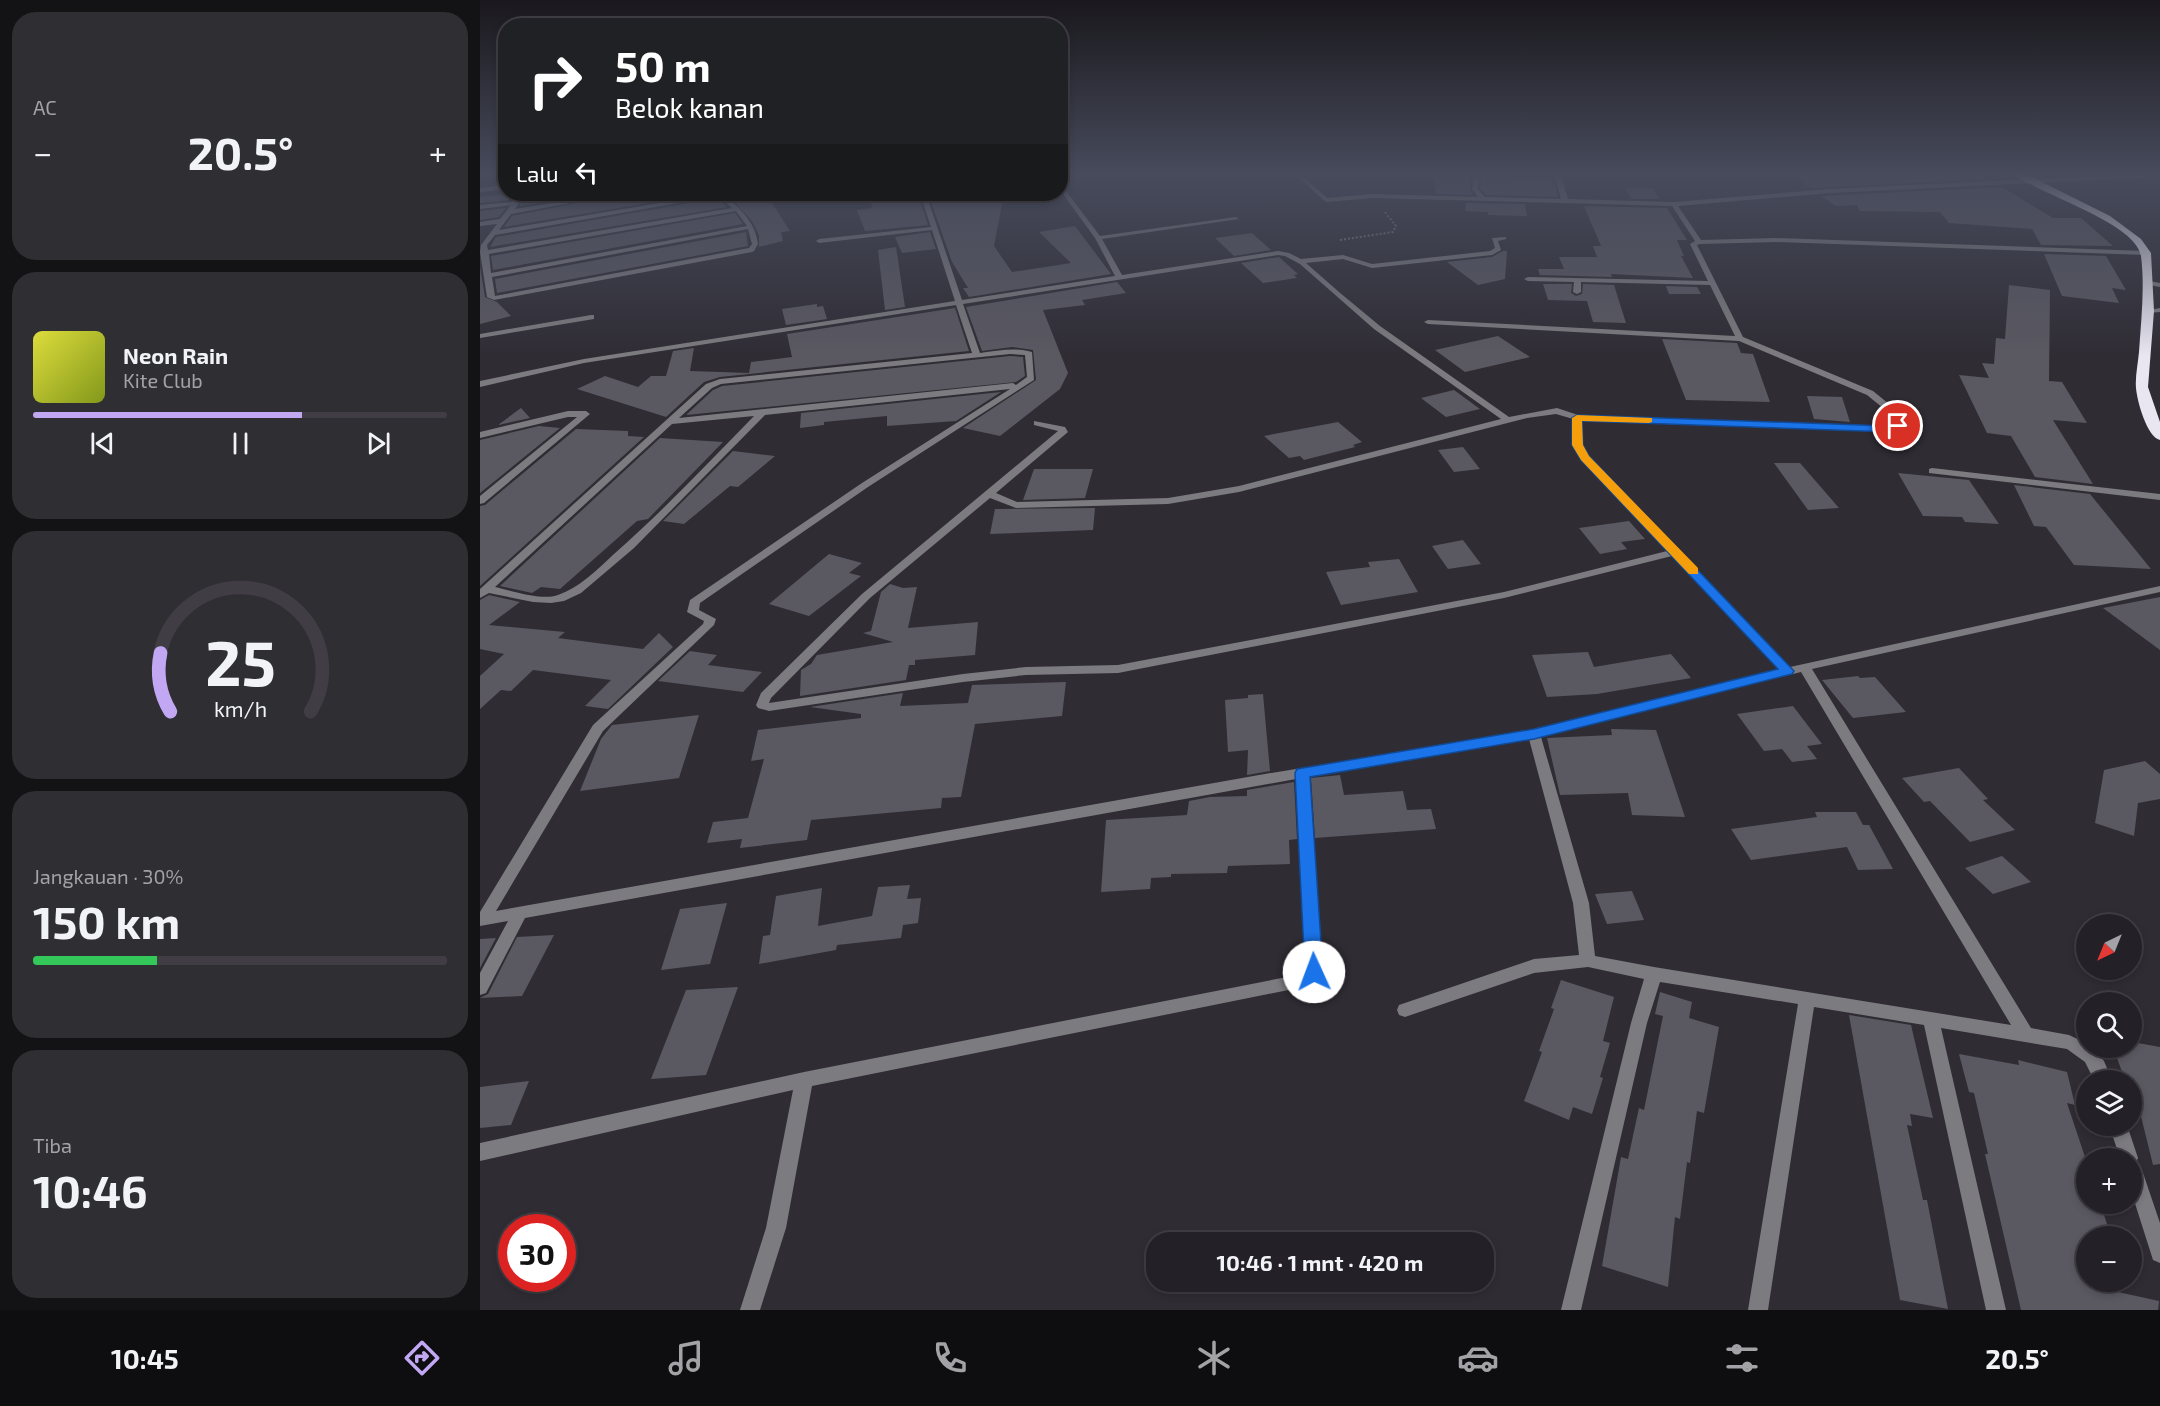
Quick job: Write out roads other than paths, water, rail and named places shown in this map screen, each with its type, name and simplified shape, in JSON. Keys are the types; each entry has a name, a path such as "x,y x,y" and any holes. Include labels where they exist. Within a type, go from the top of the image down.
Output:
{"highway":[{"path":"2130,234 2137,239 2146,253 2147,282 2154,310 2142,387 2148,412 2160,436"}],"street":[{"path":"483,253 592,234"},
{"path":"487,276 713,234"},
{"path":"482,245 483,266 491,297 498,298 746,252 754,248 753,234"},
{"path":"819,241 880,234"},
{"path":"937,234 977,356"},
{"path":"1095,234 1120,278"},
{"path":"1098,238 1126,234"},
{"path":"1694,234 1699,242"},
{"path":"1301,261 1343,257 1372,266 1492,253 1498,249 1494,239 1504,238"},
{"path":"1740,339 1693,243 1776,240 2146,253"},
{"path":"480,384 576,363 1269,253 1289,253 1386,334 1508,420"},
{"path":"1528,279 1712,282"},
{"path":"1577,292 1578,280"},
{"path":"2147,282 2160,285"},
{"path":"480,336 591,317"},
{"path":"989,494 1016,505 1168,501 1249,487 1508,420 1557,411 1568,412 1577,418 1890,429 1898,426 1886,406 1870,393 1740,339 1428,322"},
{"path":"482,920 598,728 708,625 710,619 693,612 694,602 1031,378 1027,352 716,383 705,388 483,592"},
{"path":"668,422 1017,386"},
{"path":"480,435 522,424 586,413 480,501"},
{"path":"483,592 553,599 572,593 630,544 762,413"},
{"path":"1577,418 1576,437 1582,454 1787,671"},
{"path":"1037,423 1053,425 1062,429 1063,432 866,596 765,696 762,705 769,707 1015,672 1118,669 1504,595 1675,552"},
{"path":"1932,471 2160,497"},
{"path":"482,920 1302,773 1534,734 1787,671 2160,589"},
{"path":"1805,668 2026,1035"},
{"path":"1534,734 1581,903 1588,961"},
{"path":"480,1152 804,1080 1307,980 1314,972 1314,966 1302,773"},
{"path":"480,988 519,915"},
{"path":"1405,1010 1534,966 1588,961 1654,974 2069,1042 2080,1047 2095,1059 2099,1070"},
{"path":"1570,1310 1639,1023 1654,974"},
{"path":"1758,1310 1807,999"},
{"path":"1931,1020 1996,1310"},
{"path":"750,1310 776,1228 804,1080"},
{"path":"2142,1197 2160,1252"}]}
